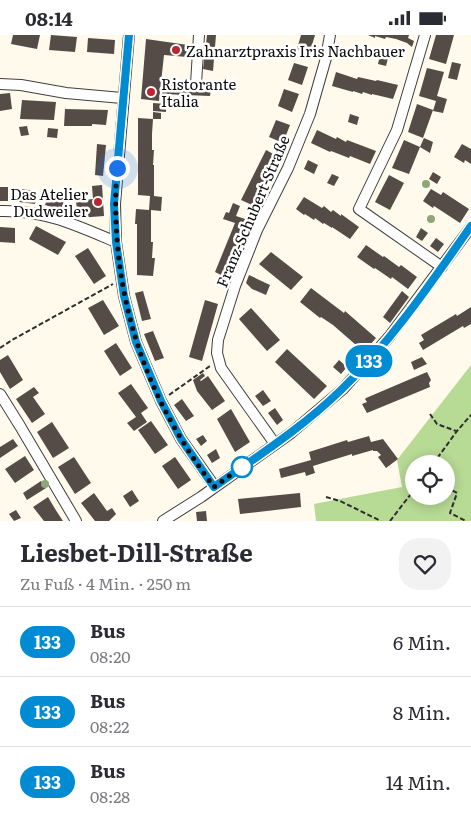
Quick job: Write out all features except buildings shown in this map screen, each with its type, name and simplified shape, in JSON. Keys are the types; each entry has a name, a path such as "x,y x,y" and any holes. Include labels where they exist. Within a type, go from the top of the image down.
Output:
{"street":[{"path":"128,35 114,204 116,242 121,279 136,342 161,401 181,439 214,487"},
{"path":"196,84 199,35"},
{"name":"Franz-Schubert-Straße","path":"218,360 218,340 232,293 257,230 288,168 310,114 326,58 330,35"},
{"path":"425,35 397,130 359,209 442,267"},
{"path":"0,84 22,85 66,93 122,99"},
{"path":"0,211 28,211 43,215 65,221 116,242"},
{"path":"163,521 193,503 275,444 322,407 361,369 393,333 471,227"},
{"path":"218,360 275,444"},
{"path":"0,395 76,521"}],"path":[{"path":"0,348 121,279"},
{"path":"161,401 218,360"},
{"path":"430,414 437,424 456,431"},
{"path":"439,455 456,431 470,417"},
{"path":"326,497 340,501 381,521"},
{"path":"390,521 405,502"},
{"path":"453,505 450,513 466,521"}],"green space":[{"path":"471,365 471,521 316,521 314,504 402,487 397,460"}],"bus line":[{"name":"133","path":"129,35 114,204 116,242 124,296 136,342 161,401 181,439 214,487 291,433 343,389 393,333 471,226"}],"place":[{"name":"Zahnarztpraxis Iris Nachbauer","path":"176,50"},
{"name":"Ristorante Italia","path":"151,92"},
{"name":"Das Atelier Dudweiler","path":"98,202"}],"route":[{"path":"117,168 114,204 116,242 124,296 136,342 145,365 181,439 214,487 242,467"}]}
